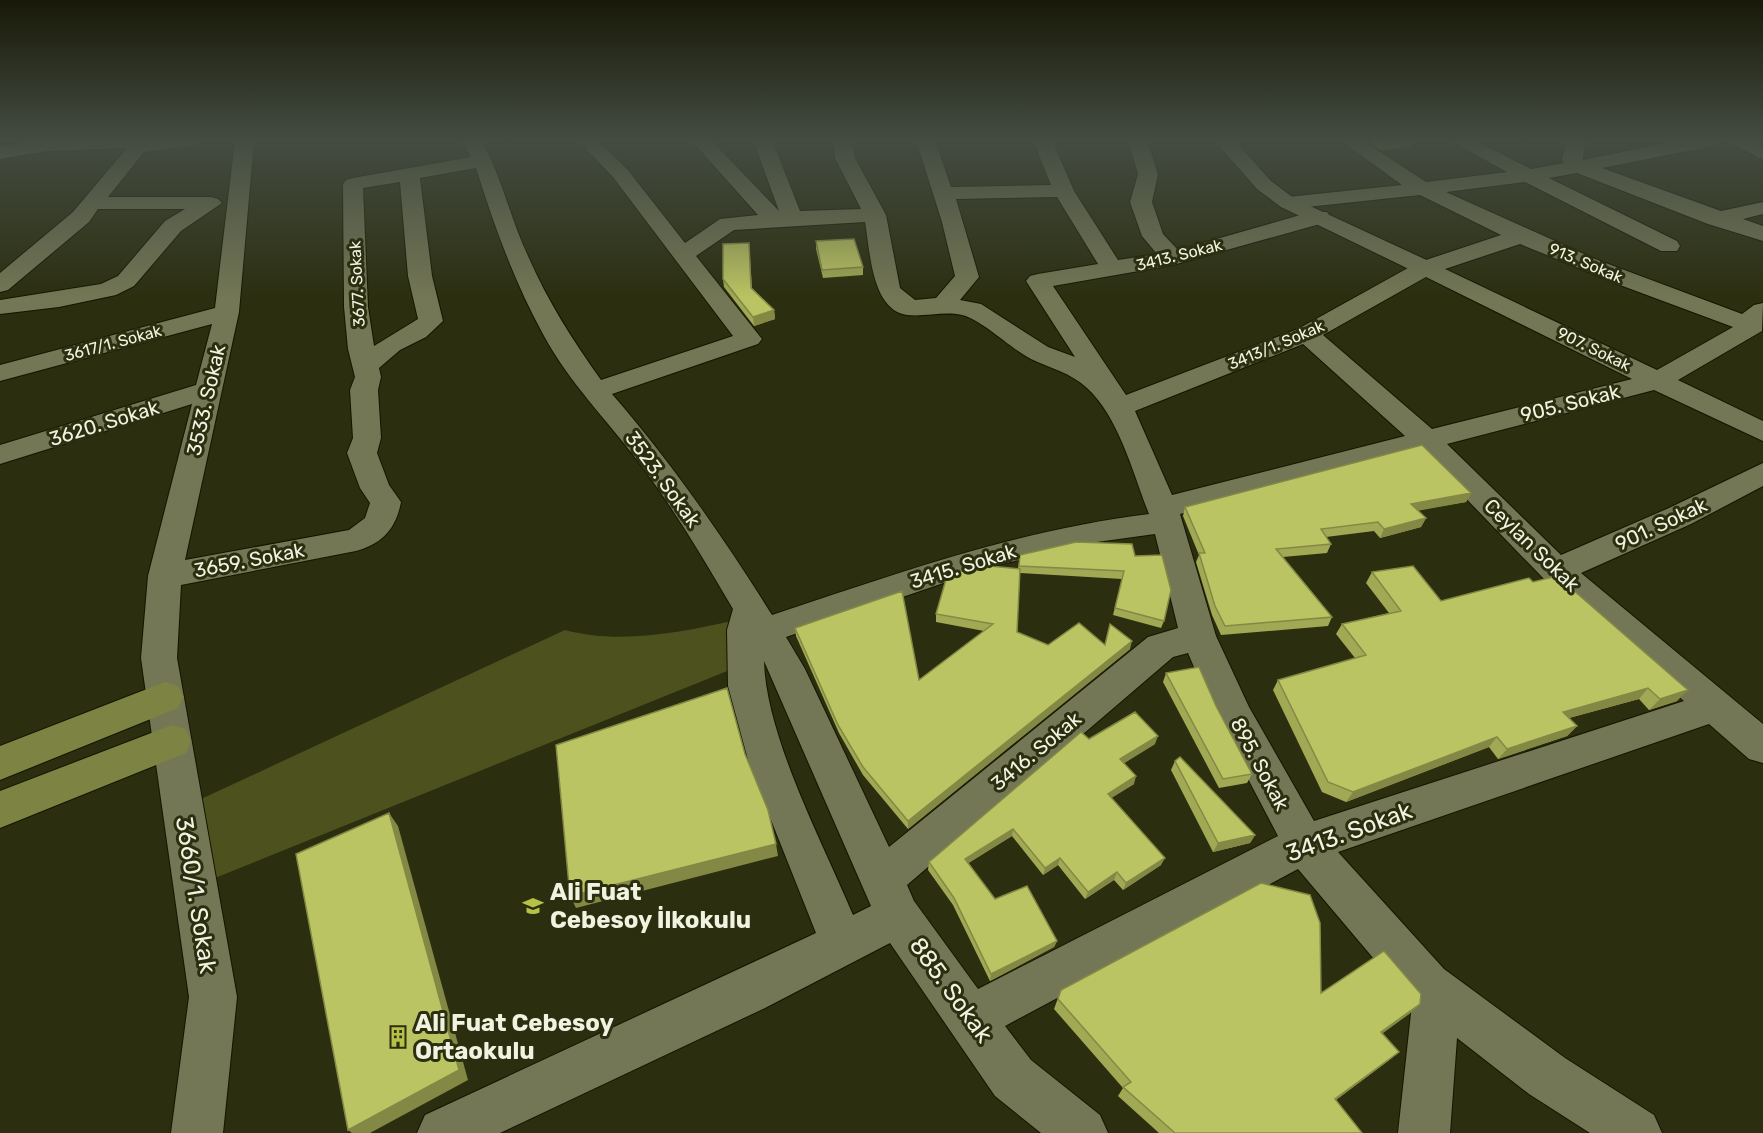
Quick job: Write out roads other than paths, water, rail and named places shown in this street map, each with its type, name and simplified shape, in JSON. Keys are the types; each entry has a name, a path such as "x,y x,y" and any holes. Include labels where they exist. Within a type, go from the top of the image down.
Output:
{"main road":[{"path":"0,763 165,697"},
{"path":"0,810 172,741"}],"street":[{"path":"0,285 81,217 101,193"},
{"path":"0,307 59,300 108,290 126,281 173,226 209,204 238,193"},
{"name":"3533. Sokak","path":"159,657 165,576 227,312 238,193"},
{"name":"3677. Sokak","path":"332,544 373,534 383,518 386,502 375,488 362,453 367,438 364,357 356,307 353,193"},
{"path":"364,357 417,332 431,321 420,276 411,193"},
{"name":"3523. Sokak","path":"493,193 516,256 558,338 595,391 648,454 713,548 787,669 856,820"},
{"path":"595,391 749,339 635,193"},
{"path":"755,193 783,219"},
{"path":"776,193 783,219"},
{"path":"863,193 875,215 889,290 909,308 943,305 972,309 1039,353 1071,365 1096,381 1120,407"},
{"path":"943,305 967,277 943,193 951,193"},
{"path":"1065,193 1113,270"},
{"path":"1143,193 1141,202 1153,236 1173,258"},
{"name":"907. Sokak","path":"1274,193 1288,203 1660,380 1763,432"},
{"path":"1288,203 1386,193"},
{"name":"913. Sokak","path":"1431,193 1522,236 1646,288 1758,318"},
{"path":"1561,193 1669,246"},
{"path":"1647,193 1763,234"},
{"path":"92,204 209,204"},
{"path":"1716,219 1763,208"},
{"path":"683,255 728,224 875,215"},
{"name":"3413. Sokak","path":"1038,281 1173,258 1319,217"},
{"name":"3413/1. Sokak","path":"1120,407 1308,334 1425,268 1522,236"},
{"path":"0,266 25,265"},
{"name":"895. Sokak","path":"1038,281 1120,407 1165,515 1198,636 1233,714 1304,844 1426,986 1547,1076 1636,1133"},
{"name":"3617/1. Sokak","path":"0,373 227,312"},
{"name":"905. Sokak","path":"1425,439 1660,380 1758,318"},
{"name":"Ceylan Sokak","path":"1308,334 1425,439 1556,571 1713,707 1763,747"},
{"name":"3620. Sokak","path":"0,455 207,390"},
{"name":"3415. Sokak","path":"756,620 988,556 1165,515 1425,439"},
{"name":"901. Sokak","path":"1556,571 1680,516 1763,473"},
{"name":"3659. Sokak","path":"165,576 332,544"},
{"path":"756,620 745,630 746,686 770,766 843,944"},
{"name":"3416. Sokak","path":"448,1132 843,944 1161,647 1198,636"},
{"name":"3660/1. Sokak","path":"159,657 213,997 197,1133"},
{"name":"3413. Sokak","path":"971,1018 1304,844 1713,707"},
{"name":"885. Sokak","path":"856,820 890,898 1013,1078 1082,1133"},
{"path":"1424,1133 1437,994"}],"place":[{"name":"Ali Fuat Cebesoy İlkokulu","path":"533,906"},
{"name":"Ali Fuat Cebesoy Ortaokulu","path":"398,1037"}]}
